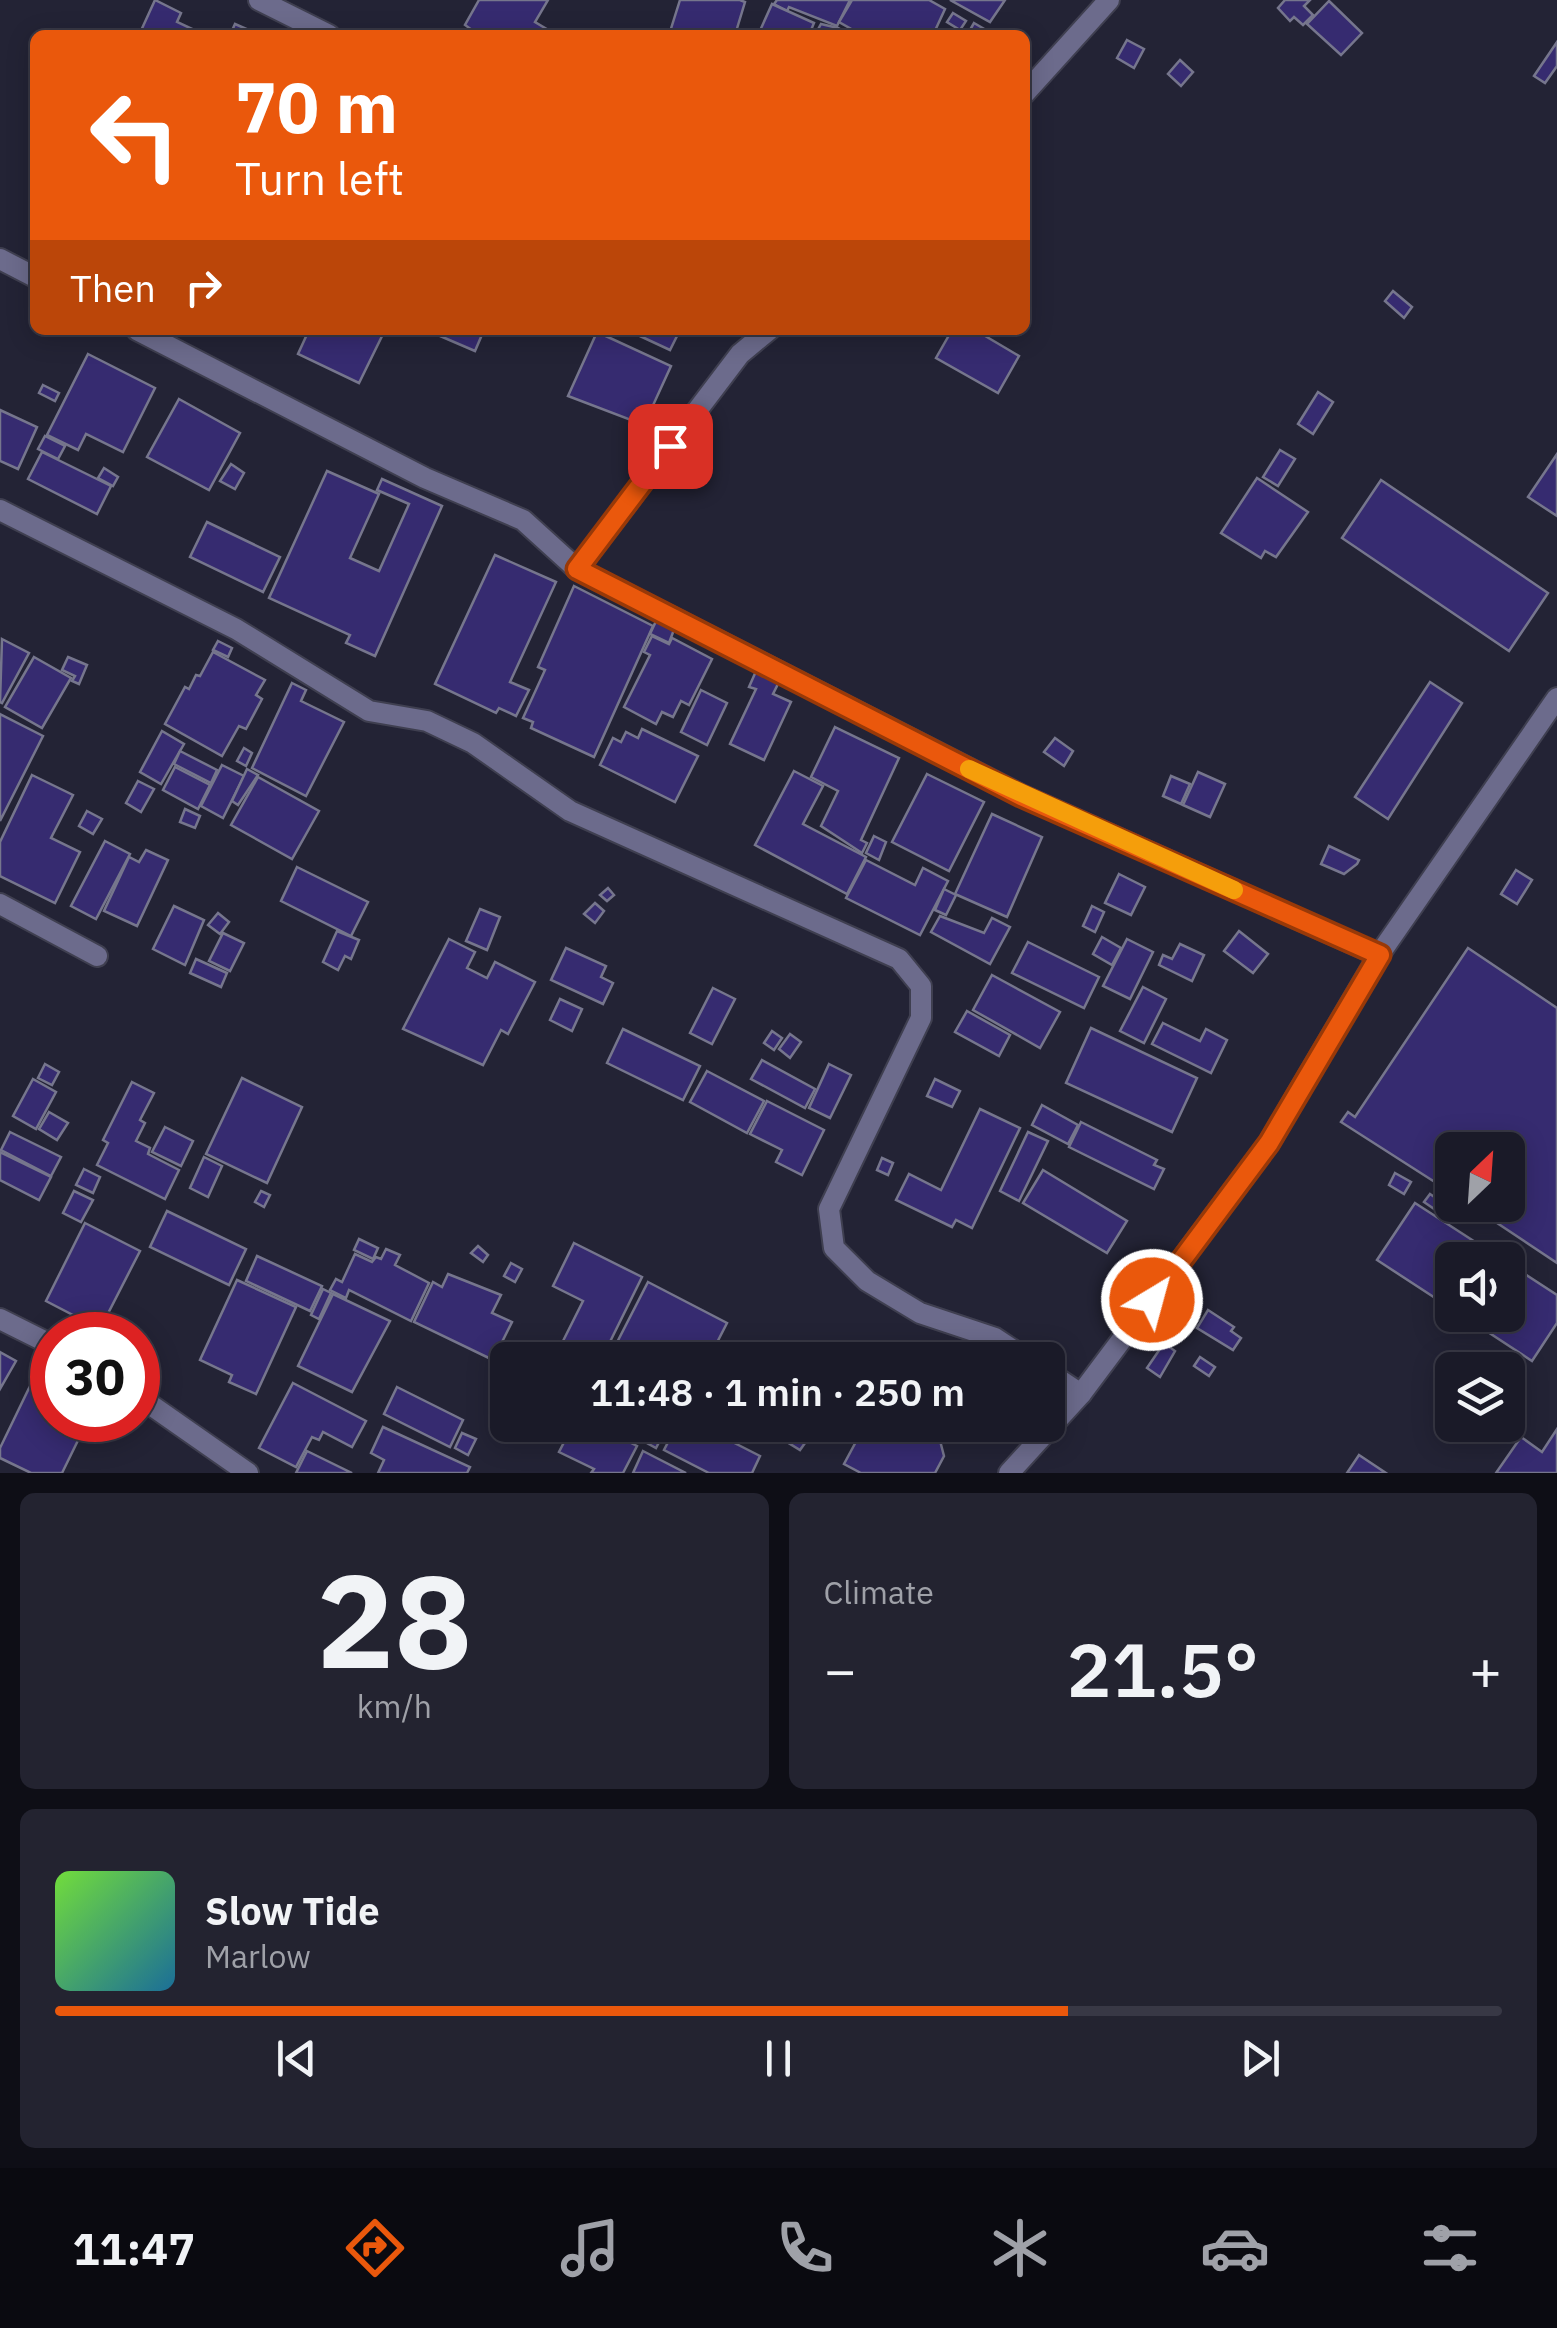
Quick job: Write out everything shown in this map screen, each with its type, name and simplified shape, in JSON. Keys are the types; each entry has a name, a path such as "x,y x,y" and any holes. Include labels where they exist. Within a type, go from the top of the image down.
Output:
{"street":[{"path":"259,0 319,30"},
{"path":"1030,87 1109,0"},
{"path":"0,260 30,275"},
{"path":"147,335 425,478 523,520 577,569 1021,796 1380,955"},
{"path":"577,569 740,354 763,335"},
{"path":"0,510 236,630 369,711 427,722 472,742 570,810 899,958 920,986 920,1018 828,1209 834,1248 867,1281 920,1314 1001,1342"},
{"path":"1010,1473 1081,1394 1269,1143 1380,955 1557,698"},
{"path":"0,904 97,956"},
{"path":"0,1319 30,1334"},
{"path":"1065,1383 1081,1394"},
{"path":"160,1412 240,1471"}],"building":[{"path":"155,0 181,13 177,22 194,30 141,30"},
{"path":"479,0 548,0 535,22 548,30 472,30 465,25"},
{"path":"680,0 745,2 737,30 671,30"},
{"path":"777,0 850,0 837,26 789,7 787,11 774,4"},
{"path":"852,0 929,0 945,9 935,30 853,30 839,22"},
{"path":"950,0 1005,0 990,22"},
{"path":"1285,0 1310,0 1304,6 1313,15 1303,25 1294,17 1290,21 1278,8"},
{"path":"1329,1 1362,33 1341,55 1307,24"},
{"path":"772,4 814,23 811,30 760,30"},
{"path":"953,13 966,21 960,30 947,22"},
{"path":"821,24 842,30 818,30"},
{"path":"1127,40 1144,49 1134,68 1117,58"},
{"path":"1557,42 1557,66 1545,83 1534,76"},
{"path":"1180,60 1193,72 1181,86 1168,74"},
{"path":"1393,291 1412,307 1404,318 1385,301"},
{"path":"307,335 383,335 359,383 298,354"},
{"path":"440,335 482,335 475,351"},
{"path":"596,335 604,335 671,366 644,425 568,396"},
{"path":"638,335 678,335 670,350"},
{"path":"949,335 983,335 1019,356 998,393 936,358"},
{"path":"88,354 155,388 123,452 86,434 78,450 47,435"},
{"path":"43,385 59,393 55,401 39,393"},
{"path":"1318,392 1333,402 1313,434 1298,424"},
{"path":"179,399 240,433 209,490 147,457"},
{"path":"0,410 37,427 18,469 0,461"},
{"path":"45,436 65,446 58,459 38,449"},
{"path":"1280,450 1295,459 1278,486 1263,477"},
{"path":"42,452 111,486 97,514 28,479"},
{"path":"1557,454 1557,516 1528,497"},
{"path":"231,464 244,473 235,489 220,481"},
{"path":"104,468 118,477 113,486 98,478"},
{"path":"327,471 379,494 350,558 379,571 409,504 377,490 382,479 442,506 375,656 346,643 350,635 269,598"},
{"path":"1257,478 1308,512 1276,557 1265,551 1261,558 1221,533"},
{"path":"1381,480 1548,593 1509,651 1342,538"},
{"path":"207,522 280,557 263,592 190,557"},
{"path":"495,555 556,582 510,682 529,690 516,716 499,708 496,713 435,684"},
{"path":"574,586 653,626 594,757 531,728 533,722 523,718 545,670 538,667"},
{"path":"657,619 675,627 669,643 650,634"},
{"path":"652,636 669,644 672,638 712,659 689,705 681,701 673,717 662,712 656,724 624,707 650,655 644,652"},
{"path":"2,639 29,653 2,703 0,702"},
{"path":"218,641 232,648 228,657 213,650"},
{"path":"213,652 265,680 256,695 262,699 246,729 239,726 222,756 165,724 185,687 189,689 196,675 200,676"},
{"path":"34,657 71,678 42,728 5,707"},
{"path":"68,657 87,665 79,684 72,681 75,676 62,670"},
{"path":"757,669 780,680 773,694 791,702 764,760 730,744 756,689 749,687"},
{"path":"1430,682 1462,703 1388,819 1355,797"},
{"path":"292,683 306,690 301,701 344,722 306,796 252,768"},
{"path":"701,690 727,703 707,745 681,732"},
{"path":"0,714 43,736 0,821"},
{"path":"835,727 899,758 861,840 867,843 862,853 821,826 838,791 811,777"},
{"path":"642,729 698,756 675,802 600,765 613,738 621,742 626,732 638,738"},
{"path":"162,731 184,744 161,784 140,772"},
{"path":"1055,738 1073,751 1064,766 1044,752"},
{"path":"244,748 252,753 246,766 237,761"},
{"path":"180,751 217,770 211,783 174,764"},
{"path":"222,765 244,776 223,818 201,806"},
{"path":"175,767 210,785 198,809 163,790"},
{"path":"247,769 258,775 238,805 232,801"},
{"path":"794,771 823,786 803,824 866,857 847,894 755,845"},
{"path":"1198,772 1225,784 1210,817 1183,805"},
{"path":"927,774 984,802 949,871 892,842"},
{"path":"32,775 73,795 51,838 80,852 55,903 0,876 0,842"},
{"path":"1171,776 1190,784 1181,804 1163,796"},
{"path":"258,777 319,811 292,859 231,825"},
{"path":"138,781 154,789 141,812 126,803"},
{"path":"185,809 200,816 195,828 180,822"},
{"path":"87,811 102,819 93,834 79,826"},
{"path":"992,814 1042,837 1007,917 955,894"},
{"path":"874,836 886,842 879,860 866,853"},
{"path":"105,841 130,854 96,919 71,906"},
{"path":"1329,846 1359,860 1357,864 1344,874 1321,864"},
{"path":"146,850 168,860 137,926 104,911 129,857 139,862"},
{"path":"866,860 915,885 923,868 948,881 920,935 846,898"},
{"path":"297,867 368,902 351,936 281,901"},
{"path":"1516,870 1532,880 1517,904 1501,894"},
{"path":"1119,874 1145,887 1131,915 1105,903"},
{"path":"608,888 614,895 607,901 600,895"},
{"path":"944,889 956,895 946,915 935,910"},
{"path":"595,903 604,911 595,923 584,914"},
{"path":"174,906 204,920 185,965 153,949"},
{"path":"1092,906 1104,912 1095,932 1083,926"},
{"path":"480,909 500,917 487,950 466,941"},
{"path":"218,913 229,922 220,934 208,925"},
{"path":"940,916 984,933 992,918 1010,927 990,964 931,932"},
{"path":"337,931 359,940 351,959 345,956 338,970 323,962"},
{"path":"1239,931 1268,954 1253,973 1224,951"},
{"path":"223,933 244,943 230,971 209,961"},
{"path":"1102,937 1121,948 1112,965 1093,954"},
{"path":"449,939 475,952 467,968 487,978 495,962 535,982 508,1034 501,1030 483,1065 403,1029"},
{"path":"1127,939 1153,952 1130,999 1103,986"},
{"path":"1028,942 1099,977 1084,1008 1012,973"},
{"path":"1180,944 1204,955 1192,981 1159,965 1163,955 1172,959"},
{"path":"566,948 606,966 601,977 613,983 603,1004 551,980"},
{"path":"1468,948 1557,1008 1557,1263 1496,1222 1525,1222 1525,1132 1435,1132 1435,1182 1341,1122 1348,1112 1355,1117"},
{"path":"196,959 227,973 221,987 190,973"},
{"path":"992,975 1060,1012 1040,1048 973,1010"},
{"path":"1143,987 1166,999 1144,1043 1120,1031"},
{"path":"713,988 735,999 712,1044 690,1033"},
{"path":"560,999 582,1009 572,1031 550,1020"},
{"path":"967,1011 1010,1035 999,1056 955,1032"},
{"path":"1163,1023 1200,1041 1206,1029 1227,1040 1211,1073 1152,1044"},
{"path":"1091,1028 1197,1078 1172,1132 1066,1083"},
{"path":"623,1029 700,1066 683,1100 607,1063"},
{"path":"772,1031 782,1038 774,1050 764,1043"},
{"path":"790,1034 801,1042 790,1058 779,1049"},
{"path":"762,1060 815,1089 805,1108 751,1079"},
{"path":"45,1064 59,1072 52,1085 38,1078"},
{"path":"829,1064 851,1075 830,1118 809,1108"},
{"path":"707,1071 764,1101 747,1133 690,1102"},
{"path":"242,1078 302,1107 267,1183 206,1154"},
{"path":"33,1079 56,1092 36,1129 13,1116"},
{"path":"935,1079 960,1091 952,1107 927,1096"},
{"path":"132,1082 154,1093 140,1120 145,1123 136,1141 150,1148 148,1154 179,1170 165,1199 97,1165 108,1143 103,1140"},
{"path":"767,1101 824,1130 802,1175 776,1162 782,1150 750,1134"},
{"path":"1042,1105 1078,1125 1068,1144 1032,1125"},
{"path":"980,1109 1020,1128 972,1228 956,1220 952,1227 896,1200 909,1174 941,1190"},
{"path":"49,1112 68,1123 57,1140 39,1129"},
{"path":"1081,1122 1157,1160 1154,1165 1164,1169 1154,1189 1069,1147"},
{"path":"165,1127 193,1141 181,1166 152,1152"},
{"path":"10,1132 61,1157 51,1176 1,1150"},
{"path":"1028,1132 1048,1141 1019,1201 1000,1191"},
{"path":"0,1152 51,1177 39,1200 0,1180"},
{"path":"204,1157 222,1166 208,1197 190,1188"},
{"path":"882,1158 893,1163 888,1175 877,1170"},
{"path":"84,1169 100,1177 93,1193 76,1185"},
{"path":"1043,1170 1127,1221 1107,1253 1023,1203"},
{"path":"1395,1173 1411,1182 1404,1194 1389,1185"},
{"path":"74,1191 93,1200 81,1222 63,1213"},
{"path":"261,1191 270,1195 264,1207 255,1202"},
{"path":"1430,1194 1435,1197 1435,1210 1424,1202"},
{"path":"1415,1203 1435,1216 1435,1222 1444,1222 1475,1242 1435,1242 1435,1298 1377,1260"},
{"path":"167,1211 246,1249 229,1285 150,1247"},
{"path":"85,1223 140,1251 109,1312 67,1312 46,1301"},
{"path":"359,1239 378,1248 373,1259 354,1250"},
{"path":"574,1243 642,1277 610,1342 562,1342 583,1301 553,1286"},
{"path":"478,1246 488,1255 483,1262 471,1253"},
{"path":"386,1249 400,1255 395,1265 429,1283 411,1321 349,1290 346,1298 330,1290 336,1279 342,1282 355,1254 372,1262 376,1257 381,1259"},
{"path":"257,1256 322,1286 310,1311 246,1281"},
{"path":"511,1263 522,1269 515,1282 504,1276"},
{"path":"448,1274 501,1295 492,1313 512,1322 502,1342 490,1342 490,1359 414,1322 433,1282 442,1287"},
{"path":"1525,1274 1557,1295 1557,1323 1532,1361 1525,1352 1518,1352 1488,1332 1525,1332"},
{"path":"237,1280 296,1307 256,1394 229,1382 232,1375 200,1360"},
{"path":"648,1282 727,1323 717,1342 617,1342"},
{"path":"323,1289 331,1293 319,1319 311,1315"},
{"path":"333,1294 390,1321 352,1392 298,1366"},
{"path":"1208,1310 1234,1327 1231,1331 1241,1338 1233,1350 1197,1328"},
{"path":"1164,1343 1175,1351 1160,1377 1147,1368"},
{"path":"0,1352 16,1361 0,1389"},
{"path":"1200,1357 1215,1367 1209,1376 1194,1366"},
{"path":"293,1383 366,1421 352,1447 323,1432 319,1440 312,1437 296,1467 259,1448"},
{"path":"30,1386 30,1442 77,1442 62,1473 31,1473 0,1458 0,1448"},
{"path":"397,1387 463,1420 450,1447 384,1414"},
{"path":"383,1427 470,1467 467,1473 378,1473 384,1460 371,1453"},
{"path":"1557,1429 1557,1473 1496,1473 1518,1442 1525,1440 1542,1452"},
{"path":"462,1433 476,1439 468,1455 455,1448"},
{"path":"564,1442 629,1442 637,1446 623,1473 591,1473 594,1469 559,1452"},
{"path":"668,1442 732,1442 760,1456 752,1473 709,1473 664,1450"},
{"path":"787,1442 806,1442 800,1450"},
{"path":"856,1442 940,1442 944,1456 935,1473 861,1473 844,1464"},
{"path":"307,1451 352,1473 296,1473"},
{"path":"643,1451 686,1473 633,1473"},
{"path":"1359,1455 1386,1473 1347,1473"}],"slow traffic":[{"path":"969,769 1234,890"}],"route":[{"path":"670,446 577,569 1021,796 1380,955 1269,1143 1152,1300"}]}
